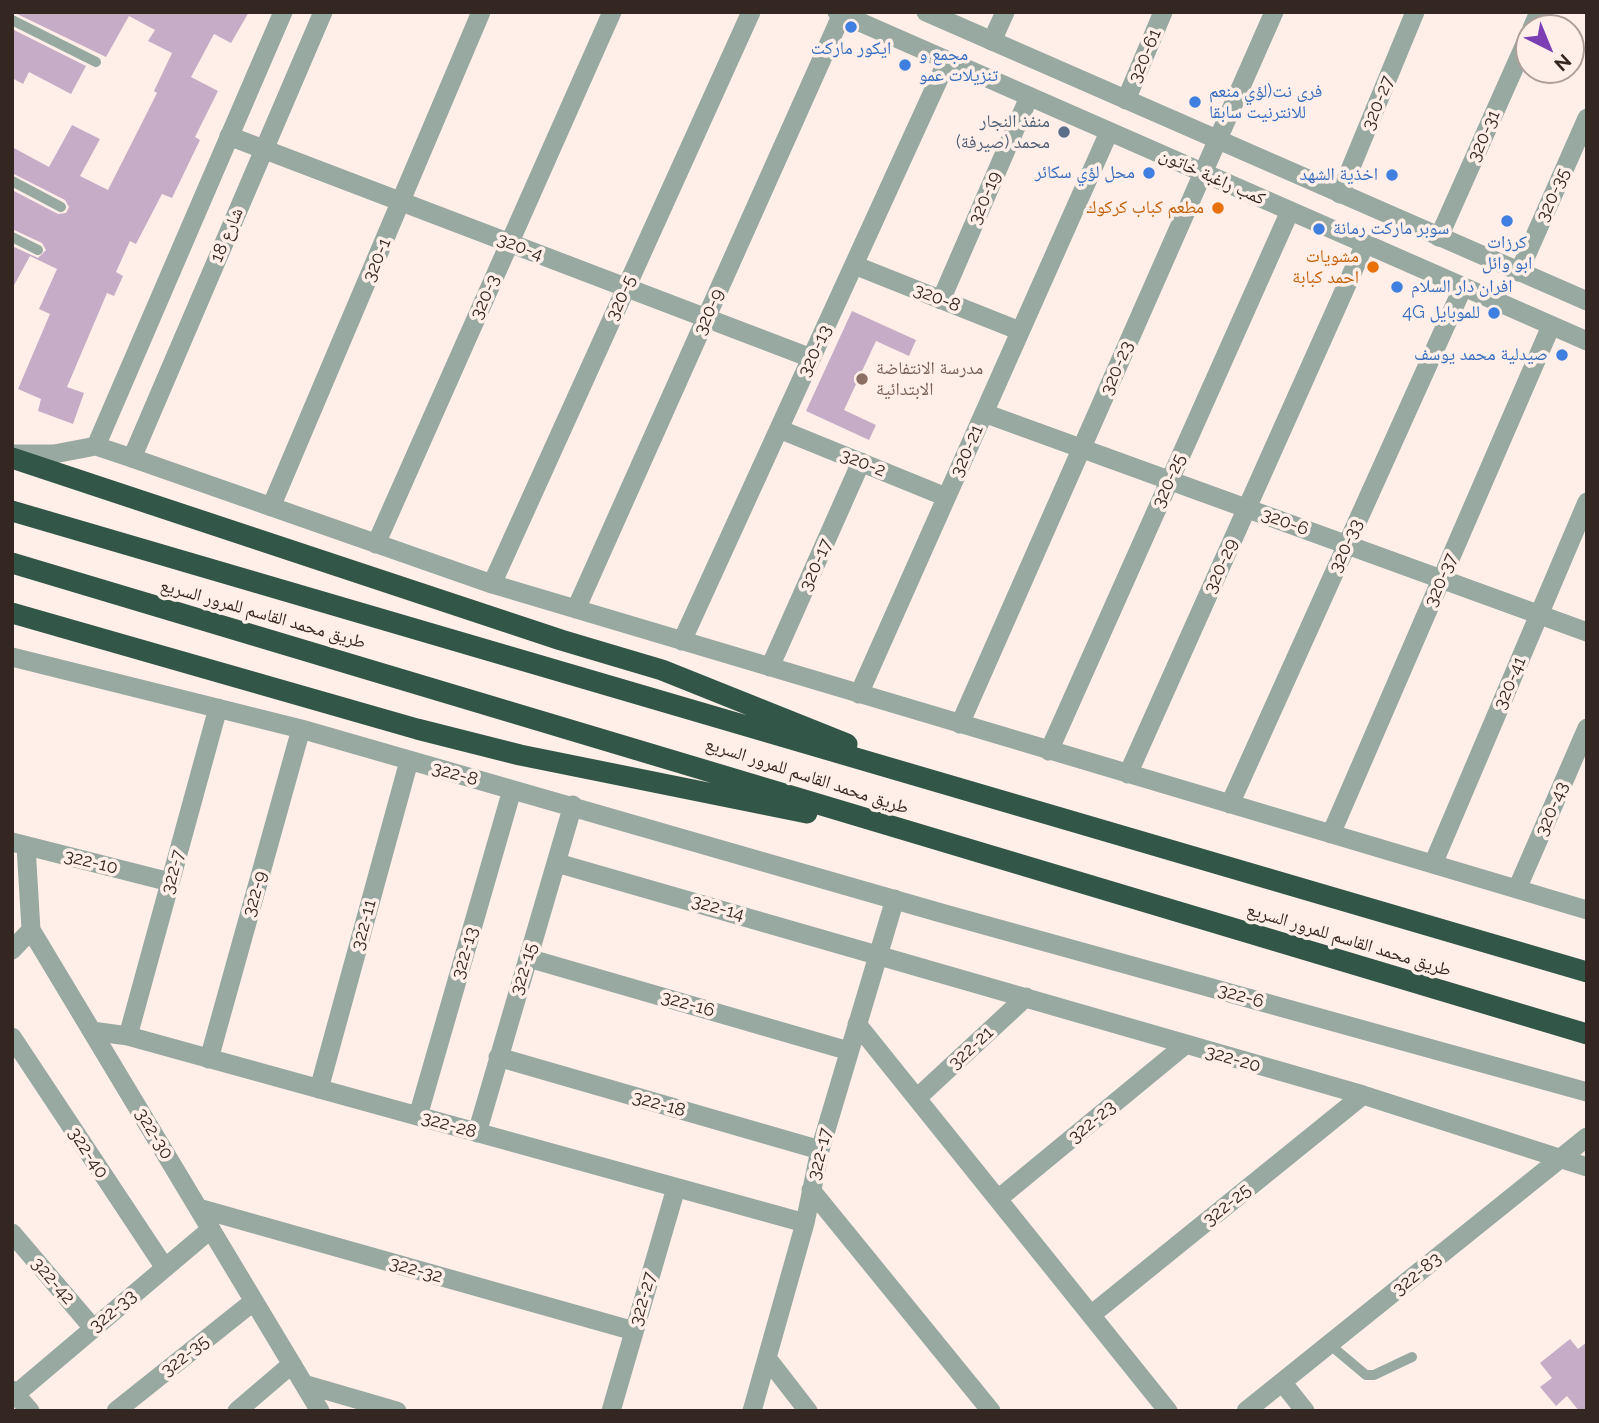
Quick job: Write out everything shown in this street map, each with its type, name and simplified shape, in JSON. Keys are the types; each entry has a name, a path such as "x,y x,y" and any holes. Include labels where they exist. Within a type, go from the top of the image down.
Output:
{"highway":[{"path":"12,456 662,670 959,789"},
{"name":"طريق محمد القاسم للمرور السريع","path":"12,511 1587,972"},
{"name":"طريق محمد القاسم للمرور السريع","path":"12,564 681,760 923,837 1587,1034"},
{"path":"12,613 481,746 923,837"}],"street":[{"name":"شارع 18","path":"96,446 283,12"},
{"name":"شارع 18","path":"132,458 323,12"},
{"name":"320-1","path":"271,507 481,12"},
{"name":"320-3","path":"376,544 612,12"},
{"name":"320-5","path":"492,584 751,12"},
{"name":"كمب راغبة خاتون","path":"926,12 1587,302"},
{"path":"992,41 1005,12"},
{"name":"320-61","path":"1126,100 1163,12"},
{"name":"320-23","path":"960,724 1274,12"},
{"name":"320-27","path":"1340,194 1415,12"},
{"name":"كمب راغبة خاتون","path":"839,13 1587,341"},
{"name":"320-9","path":"576,609 839,13"},
{"name":"320-13","path":"682,641 947,61"},
{"name":"320-31","path":"1439,237 1515,66"},
{"name":"320-19","path":"941,300 1029,97"},
{"name":"320-35","path":"1519,272 1587,118"},
{"name":"320-21","path":"859,694 1109,132"},
{"name":"320-4","path":"229,136 811,358"},
{"name":"320-25","path":"1049,751 1290,211"},
{"name":"320-29","path":"1128,774 1365,244"},
{"name":"320-8","path":"854,265 1020,331"},
{"name":"320-33","path":"1230,804 1463,287"},
{"name":"320-37","path":"1331,834 1551,326"},
{"name":"320-6","path":"984,413 1587,632"},
{"name":"320-2","path":"779,429 946,498"},
{"path":"12,456 54,454 96,446 492,584 1587,910"},
{"name":"320-17","path":"771,667 861,462"},
{"name":"320-41","path":"1433,864 1587,502"},
{"name":"322-8","path":"12,657 301,729 895,899"},
{"name":"322-7","path":"128,1036 218,708"},
{"name":"320-43","path":"1517,889 1587,728"},
{"name":"322-9","path":"209,1059 301,729"},
{"name":"322-11","path":"319,1089 410,761"},
{"name":"322-13","path":"418,1116 512,790"},
{"name":"322-15","path":"477,1133 573,805"},
{"name":"322-10","path":"19,844 170,881"},
{"name":"322-30","path":"19,844 31,930 320,1411"},
{"name":"322-14","path":"557,863 878,953"},
{"name":"322-17","path":"752,1411 805,1223 820,1150 895,899"},
{"name":"322-6","path":"895,899 1587,1092"},
{"path":"12,950 31,930"},
{"name":"322-20","path":"878,953 1363,1095 1587,1167"},
{"name":"322-16","path":"527,958 849,1051"},
{"name":"322-21","path":"916,1098 1026,997"},
{"path":"857,1024 1168,1411"},
{"name":"322-28","path":"92,1031 128,1036 805,1223"},
{"name":"322-40","path":"12,1037 165,1268"},
{"name":"322-23","path":"998,1199 1185,1045"},
{"name":"322-18","path":"498,1057 820,1150"},
{"name":"322-25","path":"1091,1315 1363,1095"},
{"name":"322-83","path":"1246,1411 1587,1137"},
{"name":"322-27","path":"611,1411 676,1188"},
{"path":"811,1190 991,1411"},
{"name":"322-32","path":"198,1208 634,1331"},
{"name":"322-33","path":"14,1392 211,1229"},
{"name":"322-42","path":"12,1233 93,1328"},
{"name":"322-35","path":"116,1411 254,1301"},
{"path":"767,1358 808,1411"},
{"path":"237,1411 292,1364"},
{"path":"1282,1382 1305,1411"},
{"path":"304,1384 397,1411"},
{"path":"14,1392 30,1411"}],"lane":[{"path":"12,20 96,62"},
{"path":"12,181 61,207"},
{"path":"12,237 38,250"},
{"path":"1329,1344 1366,1375 1374,1375 1412,1357"}],"building":[{"path":"13,12 249,12 231,43 214,34 191,77 218,91 195,137 200,140 172,198 162,194 136,244 130,241 116,272 123,276 114,296 107,293 67,387 84,393 73,424 38,411 41,399 18,389 50,314 39,309 57,269 30,256 12,289 12,246 38,258 46,250 42,243 12,229 12,190 58,214 66,213 69,207 65,200 12,173 12,147 49,167 72,125 100,139 80,176 108,190 157,93 154,91 172,53 148,41 155,30 129,16 106,57"},
{"path":"12,29 86,66 71,94 29,72 23,84 12,78"},
{"path":"852,311 916,340 909,356 876,341 844,410 876,425 869,440 806,411"},
{"path":"1570,1339 1578,1349 1587,1342 1587,1411 1579,1411 1567,1396 1556,1406 1540,1387 1552,1378 1540,1363"}],"place":[{"name":"ايكور ماركت","path":"851,27"},
{"name":"مجمع و تنزيلات عمو","path":"905,65"},
{"name":"فري نت(لؤي منعم للانترنيت سابقا","path":"1195,102"},
{"name":"منفذ النجار محمد (صيرفة)","path":"1064,132"},
{"name":"محل لؤي سكائر","path":"1149,173"},
{"name":"اخذية الشهد","path":"1392,175"},
{"name":"مطعم كباب كركوك","path":"1218,208"},
{"name":"كرزات ابو وائل","path":"1507,221"},
{"name":"سوبر ماركت رمانة","path":"1319,229"},
{"name":"مشويات احمد كبابة","path":"1373,267"},
{"name":"افران دار السلام","path":"1397,287"},
{"name":"4G للموبايل","path":"1494,313"},
{"name":"صيدلية محمد يوسف","path":"1562,355"},
{"name":"مدرسة الانتفاضة الابتدائية","path":"862,379"}]}
